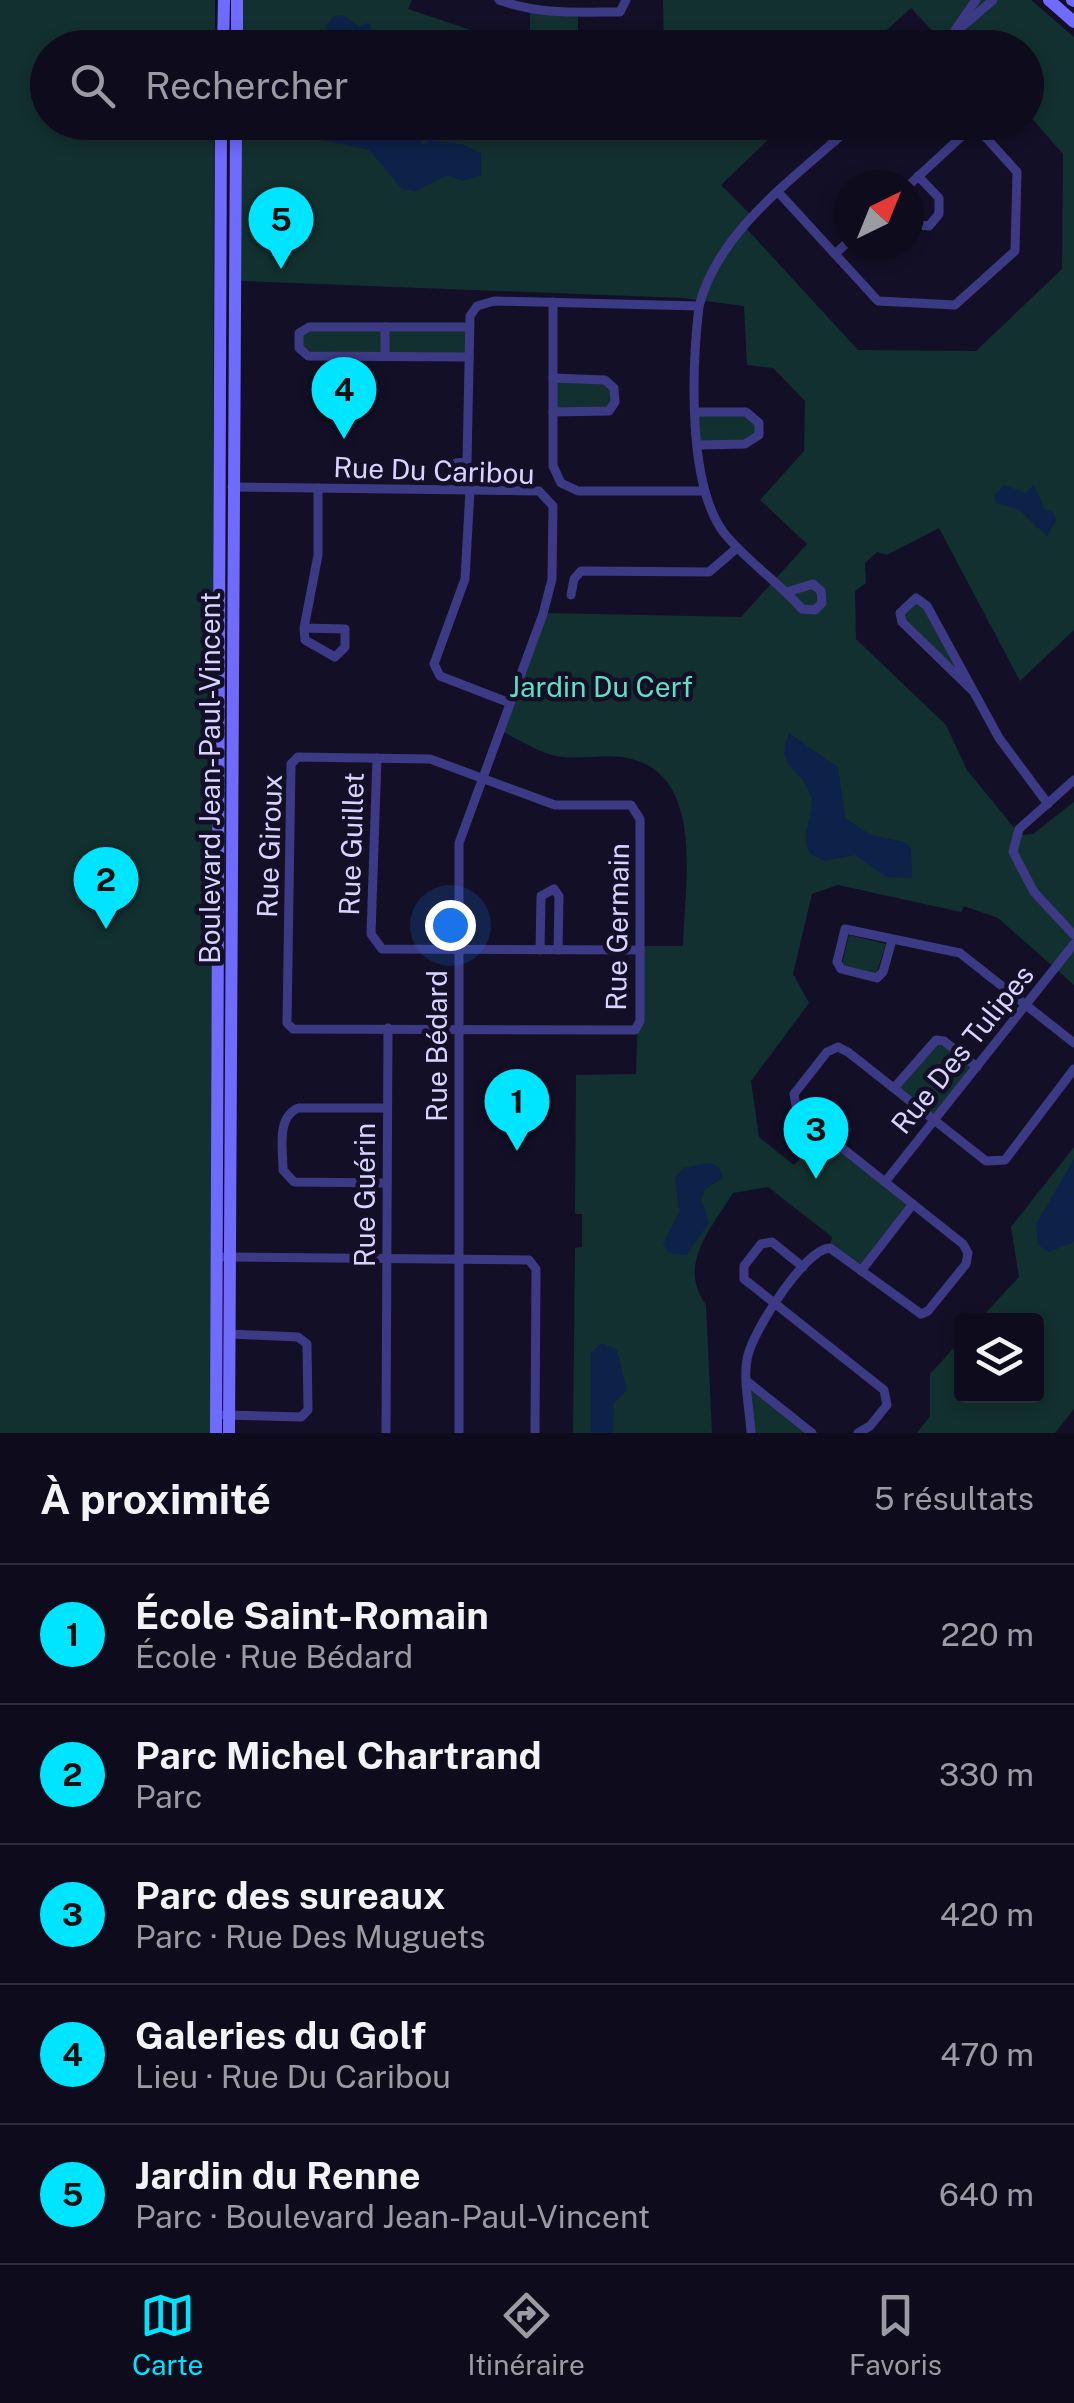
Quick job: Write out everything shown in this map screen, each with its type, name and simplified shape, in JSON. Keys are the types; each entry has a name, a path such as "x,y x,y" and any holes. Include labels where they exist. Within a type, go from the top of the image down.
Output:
{"street":[{"path":"223,30 224,0"},
{"path":"236,30 237,0"},
{"path":"499,0 530,12 620,12 626,3"},
{"path":"559,0 559,12"},
{"path":"954,30 976,0"},
{"path":"956,30 994,0"},
{"path":"1049,0 1074,22"},
{"name":"Boulevard Jean-Paul-Vincent","path":"216,1433 223,1415 230,1334 224,1257 221,140"},
{"name":"Boulevard Jean-Paul-Vincent","path":"229,1433 223,1415 236,140"},
{"path":"924,170 956,140"},
{"path":"840,260 878,302 956,305 1015,251 1017,172 988,140"},
{"path":"787,592 737,548 702,492 697,445 700,306 705,283 724,249 835,141"},
{"path":"924,183 938,198 939,214 929,226 924,226"},
{"path":"779,194 834,254"},
{"path":"456,463 467,462 470,316 483,302 700,306"},
{"path":"553,302 553,378 553,412 609,411 615,402 614,388 605,380 553,378"},
{"path":"469,327 309,326 299,333 299,348 308,356 469,357"},
{"path":"385,327 385,356"},
{"name":"Rue Du Caribou","path":"553,412 553,466 561,483 578,491 702,492"},
{"path":"697,445 745,444 759,434 759,422 746,412 698,412"},
{"name":"Rue Du Caribou","path":"219,487 539,491 548,496"},
{"name":"Rue Du Caribou","path":"304,628 318,555 318,488"},
{"path":"470,490 465,579 434,664 440,676 510,702"},
{"name":"Rue Bédard","path":"459,1433 458,843 552,579 553,506 548,496"},
{"path":"572,595 574,579 581,571 709,572 737,548"},
{"path":"973,691 902,622 900,613 906,604 916,598 927,606 999,738 1048,804"},
{"path":"304,628 345,629 345,647 335,657 323,654 305,640 304,628"},
{"name":"Rue Giroux","path":"388,1028 294,1029 287,1024 291,764 298,757 430,759 482,778"},
{"name":"Rue Guillet","path":"377,758 371,934 374,944 382,948 640,950"},
{"name":"Rue Germain","path":"459,1027 635,1030 640,1021 637,810 631,804 555,805 482,778"},
{"path":"1074,780 1019,828 1013,852 1034,892 1074,934"},
{"path":"540,950 540,896 547,889 554,889 558,896 558,950"},
{"path":"892,940 884,972 877,978 840,969 836,962 845,928 960,953 1074,1043"},
{"name":"Rue Des Tulipes","path":"885,1182 1074,944"},
{"path":"388,1028 459,1027"},
{"name":"Rue Guérin","path":"386,1433 388,1028"},
{"path":"894,1088 936,1040 944,1041 976,1066"},
{"path":"751,1433 747,1357 775,1303 817,1250 830,1248 921,1314 928,1311 966,1264 968,1253 963,1244 793,1105 794,1094 828,1052 838,1048 986,1162 1005,1160 1074,1069"},
{"path":"387,1108 298,1108 288,1112 282,1170 294,1182 387,1183"},
{"path":"861,1271 913,1204"},
{"path":"804,1267 772,1242 761,1244 744,1266 744,1278 884,1390 887,1406 870,1426 858,1433"},
{"path":"224,1257 533,1264 536,1433"},
{"path":"223,1415 301,1417 308,1410 308,1344 298,1337 230,1334"},
{"path":"748,1382 812,1433"}],"green space":[{"path":"0,0 215,0 215,30 30,30 30,140 214,140 211,1433 0,1433"},
{"path":"243,0 412,0 408,9 471,30 242,30"},
{"name":"Jardin Du Cerf","path":"663,0 1031,0 1074,37 1074,630 1020,681 939,528 887,555 877,552 865,563 866,583 855,591 856,639 946,725 967,770 1020,835 1033,834 1074,802 1074,985 998,918 964,906 961,912 838,885 812,894 793,974 809,1003 751,1081 759,1137 794,1165 823,1132 913,1204 861,1271 830,1248 832,1237 768,1187 733,1193 707,1234 696,1261 698,1290 706,1305 712,1433 573,1433 575,1248 582,1247 582,1214 575,1214 576,1075 636,1074 640,946 683,946 685,833 679,806 668,783 649,766 621,757 552,755 503,732 546,613 741,617 807,544 760,500 804,451 805,401 773,368 747,365 744,306 682,298 240,281 242,140 768,140 721,185 753,217 745,227 858,350 976,351 1062,269 1063,154 1044,132 1044,30 932,30 911,8 887,30 664,30"},
{"path":"530,11 578,12 578,30 530,30"},
{"path":"309,327 469,327 469,357 308,356 299,348 299,333"},
{"path":"553,378 605,380 614,388 609,411 553,412"},
{"path":"697,412 746,412 759,423 753,442 697,445"},
{"path":"916,598 927,606 973,691 902,622 906,604"},
{"path":"849,935 886,944 876,974 842,965"},
{"path":"936,1040 977,1067 934,1120 894,1088"},
{"path":"1074,1147 1074,1409 1055,1433 917,1433 930,1416 930,1374 954,1348 954,1403 1044,1403 1044,1313 986,1313 1019,1277 1011,1227"},
{"path":"748,1382 812,1433 751,1433"}],"water":[{"path":"342,15 359,26 368,23 372,30 327,30 325,28 334,16"},
{"path":"322,140 420,140 423,145 430,140 462,144 481,153 481,175 463,181 447,175 416,191 402,189 369,150"},
{"path":"1004,485 1025,493 1034,485 1045,510 1053,512 1056,520 1047,536 1018,509 996,503 994,495"},
{"path":"789,733 838,767 845,818 871,835 905,842 911,848 912,878 886,877 855,855 824,861 810,854 806,838 812,802 806,785 786,760"},
{"path":"1074,1159 1074,1242 1049,1252 1038,1245 1036,1224"},
{"path":"710,1163 719,1167 723,1178 704,1190 702,1201 709,1222 687,1255 669,1253 663,1244 679,1212 675,1178 683,1168"},
{"path":"602,1343 617,1350 627,1390 614,1403 613,1433 591,1433 591,1353"}],"place":[{"name":"Jardin du Renne","path":"281,269"},
{"name":"Galeries du Golf","path":"344,439"},
{"name":"Parc Michel Chartrand","path":"106,929"},
{"name":"École Saint-Romain","path":"517,1151"},
{"name":"Parc des sureaux","path":"816,1179"}]}
